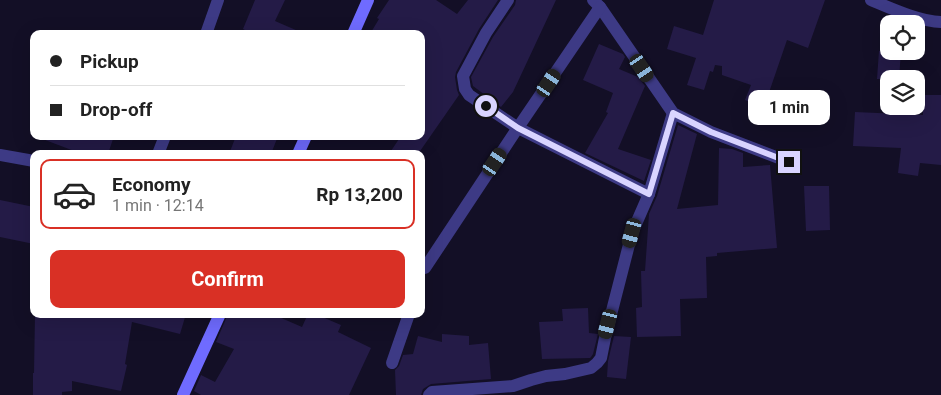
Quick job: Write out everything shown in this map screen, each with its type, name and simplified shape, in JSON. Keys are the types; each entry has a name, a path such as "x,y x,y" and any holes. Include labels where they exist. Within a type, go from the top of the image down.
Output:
{"street":[{"path":"207,30 218,0"},
{"path":"354,30 368,0"},
{"path":"508,0 486,33 463,76 465,89 469,95 518,128 649,194"},
{"path":"871,0 911,16 933,22 941,22"},
{"path":"425,267 518,128 597,4 673,113 711,132 789,162"},
{"path":"429,395 432,392 514,386 546,376 591,368 597,364 601,358 632,233 649,194 673,113"},
{"path":"0,155 30,160"},
{"path":"187,394 218,318"},
{"path":"392,363 408,318"}],"building":[{"path":"255,0 285,0 275,21 296,30 245,30 243,29"},
{"path":"389,0 436,0 457,14 468,0 498,0 479,29 456,72 455,77 459,95 421,150 392,150 398,140 425,140 425,30 372,30 379,19 377,18"},
{"path":"516,0 556,0 513,92 501,107 473,86 471,77 493,37 515,5"},
{"path":"714,0 825,0 808,48 787,40 764,107 745,100 751,85 722,75 722,66 715,65 713,72 710,71 704,90 687,85 696,58 667,49 674,26 703,35"},
{"path":"599,44 623,54 625,57 619,69 638,77 645,86 618,149 651,160 644,181 585,153 608,113 606,112 613,93 583,80"},
{"path":"879,51 880,60 900,60 900,70 880,70 880,79 877,79"},
{"path":"925,95 941,95 941,165 920,163 918,176 898,173 901,148 853,146 855,112 880,113 880,115 925,115"},
{"path":"678,125 697,134 677,209 718,205 719,148 732,149 743,153 743,167 770,165 777,248 717,253 717,256 706,257 707,298 680,299 681,336 637,337 636,308 642,307 641,271 645,271 649,214 657,196"},
{"path":"45,140 113,140 109,150 72,150"},
{"path":"234,140 276,140 273,150 231,150"},
{"path":"804,186 829,186 830,230 806,231"},
{"path":"0,200 30,206 30,243 0,237"},
{"path":"588,308 589,333 598,334 591,357 542,359 539,322 563,321 562,309"},
{"path":"35,318 185,318 180,334 132,322 125,364 127,365 121,391 72,381 72,391 62,392 62,395 33,395"},
{"path":"226,318 281,318 302,327 306,318 324,318 341,325 338,332 371,348 349,395 201,395 194,391 201,375 215,382 234,349 216,342"},
{"path":"442,334 469,336 469,345 488,343 491,379 431,384 423,389 421,395 396,395 395,370 399,366 403,355 413,354 418,336 442,342"},
{"path":"614,336 631,337 626,379 607,377 608,361"}],"route":[{"path":"486,106 518,128 649,194 673,113 711,132 789,162"}]}
